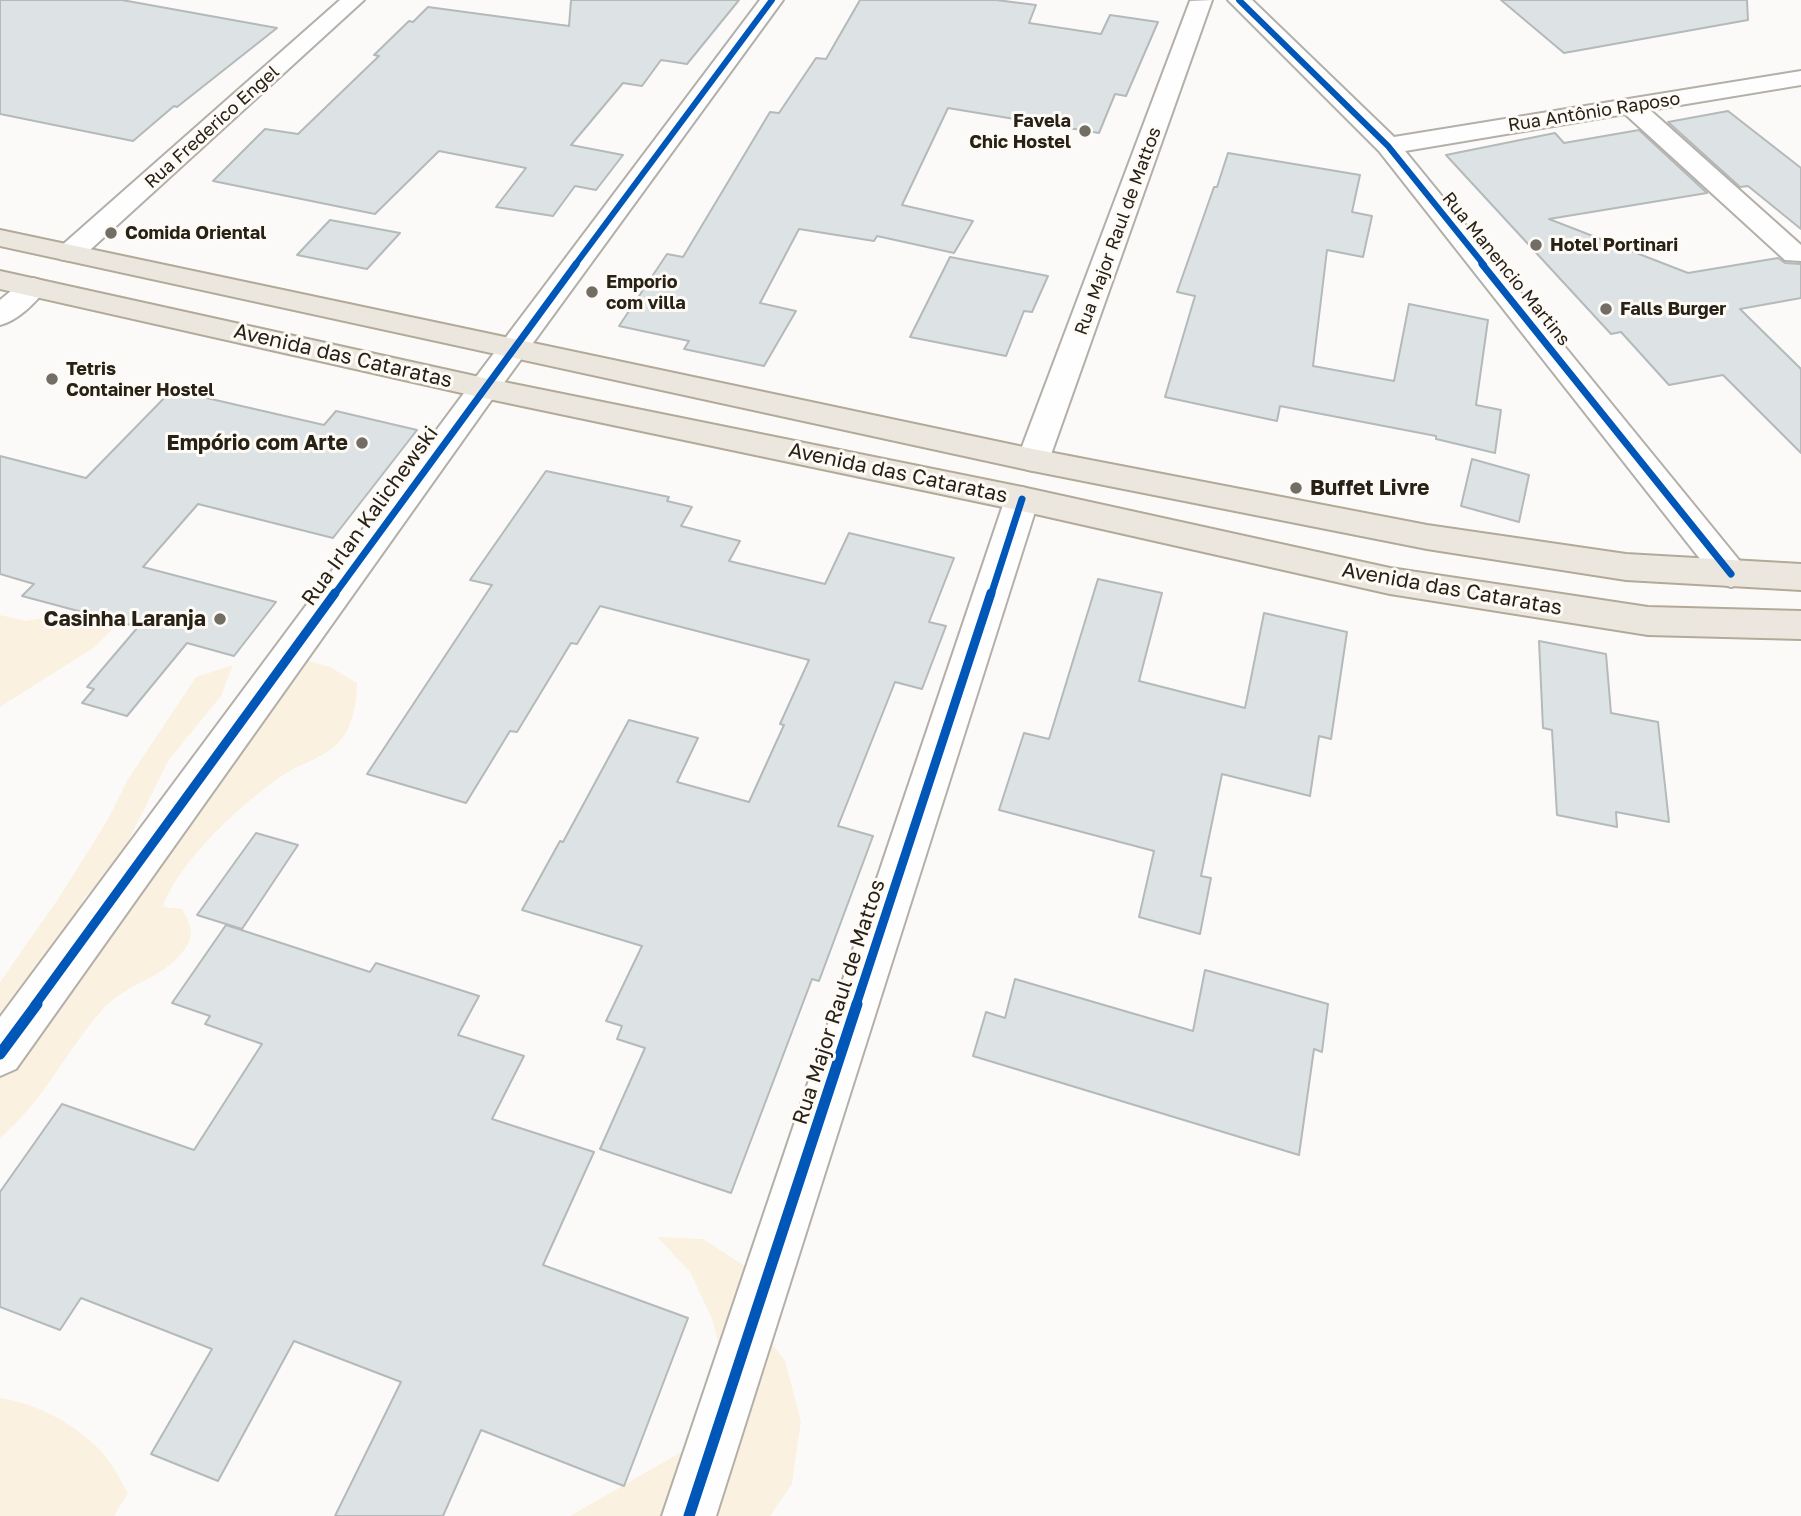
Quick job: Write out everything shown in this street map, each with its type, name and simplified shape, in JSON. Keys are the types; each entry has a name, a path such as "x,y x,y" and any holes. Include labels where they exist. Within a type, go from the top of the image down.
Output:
{"main road":[{"name":"Avenida das Cataratas","path":"0,238 514,349 1028,479 1390,581 1648,621 1801,625"},
{"name":"Avenida das Cataratas","path":"0,280 484,388 1028,479 1626,566 1801,577"}],"street":[{"name":"Rua Frederico Engel","path":"70,253 353,0"},
{"name":"Rua Irlan Kalichewski","path":"0,1055 484,388 772,0"},
{"path":"1195,0 1243,4"},
{"name":"Rua Major Raul de Mattos","path":"689,1516 1028,479 1200,1"},
{"name":"Rua Manencio Martins","path":"1243,4 1388,146 1731,574"},
{"name":"Rua Antônio Raposo","path":"1388,146 1801,78"},
{"path":"1630,106 1795,254"},
{"path":"0,316 33,287"}],"shaded area":[{"path":"99,607 120,622 95,647 0,707 0,615 26,621"},
{"path":"299,658 330,667 357,683 348,729 328,751 271,783 234,814 198,851 171,889 163,907 182,909 191,930 188,944 171,964 104,1008 42,1093 0,1138 0,982 60,896 107,821 128,779 196,677 233,665 221,696 168,761 116,866 84,898 68,939"},
{"path":"657,1237 703,1239 745,1266 756,1322 785,1361 801,1421 792,1484 770,1516 570,1516 709,1436 727,1375 712,1319 690,1272"},
{"path":"0,1398 54,1416 101,1451 128,1493 114,1516 0,1516"}],"building":[{"path":"0,0 122,0 277,28 177,107 174,106 133,141 0,114"},
{"path":"571,0 739,0 687,64 661,60 642,86 623,83 571,145 623,155 596,190 575,186 553,216 496,207 526,168 439,151 375,214 213,181 265,129 298,134 379,56 374,55 409,21 413,22 428,7 569,26"},
{"path":"860,0 996,0 1036,5 1029,23 1101,34 1110,15 1158,22 1126,96 1115,94 1099,133 948,108 902,205 973,221 954,253 877,236 874,241 799,229 760,303 796,311 764,366 684,349 689,341 619,326 667,254 683,257 770,112 779,113 816,58 826,59"},
{"path":"1501,0 1747,0 1748,20 1564,53"},
{"path":"1728,111 1801,168 1801,229 1748,186 1740,187 1668,122"},
{"path":"1639,130 1707,193 1549,219 1688,273 1778,258 1785,263 1801,264 1801,298 1740,309 1801,369 1801,453 1723,375 1669,385 1621,332 1611,334 1446,155 1555,133 1564,143"},
{"path":"1228,153 1360,175 1352,212 1372,216 1363,257 1327,250 1313,366 1394,381 1409,304 1488,320 1476,405 1501,410 1495,453 1436,439 1436,436 1280,406 1277,421 1165,397 1195,296 1177,292"},
{"path":"330,220 400,233 367,269 297,255"},
{"path":"950,257 1048,276 1032,312 1024,311 1006,356 910,337"},
{"path":"172,390 324,425 336,411 417,430 333,538 198,504 143,567 276,602 234,656 187,643 127,716 82,703 94,689 87,687 138,627 22,596 34,584 0,574 0,456 86,478"},
{"path":"1472,459 1529,475 1519,522 1461,506"},
{"path":"546,471 669,497 667,501 692,507 681,526 740,541 729,561 825,584 849,533 954,558 929,622 946,626 922,689 895,682 838,826 873,836 819,981 812,979 731,1193 600,1149 645,1048 617,1039 622,1026 606,1021 642,946 522,910 560,841 563,842 629,720 698,738 677,782 749,802 784,725 780,724 809,660 600,606 577,644 571,643 517,732 510,731 466,803 367,774 492,585 470,580"},
{"path":"1098,579 1162,593 1139,681 1245,708 1264,613 1347,632 1331,739 1319,736 1310,796 1222,774 1201,876 1211,878 1200,934 1139,917 1154,851 999,810 1024,733 1049,739"},
{"path":"1539,641 1606,654 1611,713 1658,722 1669,822 1616,812 1617,827 1557,815 1552,730 1543,728"},
{"path":"256,833 298,845 242,929 197,915"},
{"path":"226,925 370,972 376,963 479,996 458,1035 524,1056 492,1119 594,1152 543,1265 688,1318 624,1486 481,1430 443,1516 335,1516 401,1382 294,1341 218,1481 151,1454 212,1349 81,1298 60,1330 0,1307 0,1192 62,1104 194,1150 262,1044 205,1024 210,1016 172,1003"},
{"path":"1205,970 1328,1004 1322,1052 1314,1049 1299,1155 973,1056 986,1012 1005,1018 1015,979 1193,1031"}],"cycle path":[{"path":"0,1054 484,388 772,0"},
{"path":"1239,0 1388,146 1731,574"},
{"path":"689,1516 1022,499"}],"place":[{"name":"Favela Chic Hostel","path":"1085,131"},
{"name":"Comida Oriental","path":"111,233"},
{"name":"Hotel Portinari","path":"1536,245"},
{"name":"Emporio com villa","path":"592,292"},
{"name":"Falls Burger","path":"1606,309"},
{"name":"Tetris Container Hostel","path":"52,379"},
{"name":"Empório com Arte","path":"362,443"},
{"name":"Buffet Livre","path":"1296,488"},
{"name":"Casinha Laranja","path":"220,619"}]}
